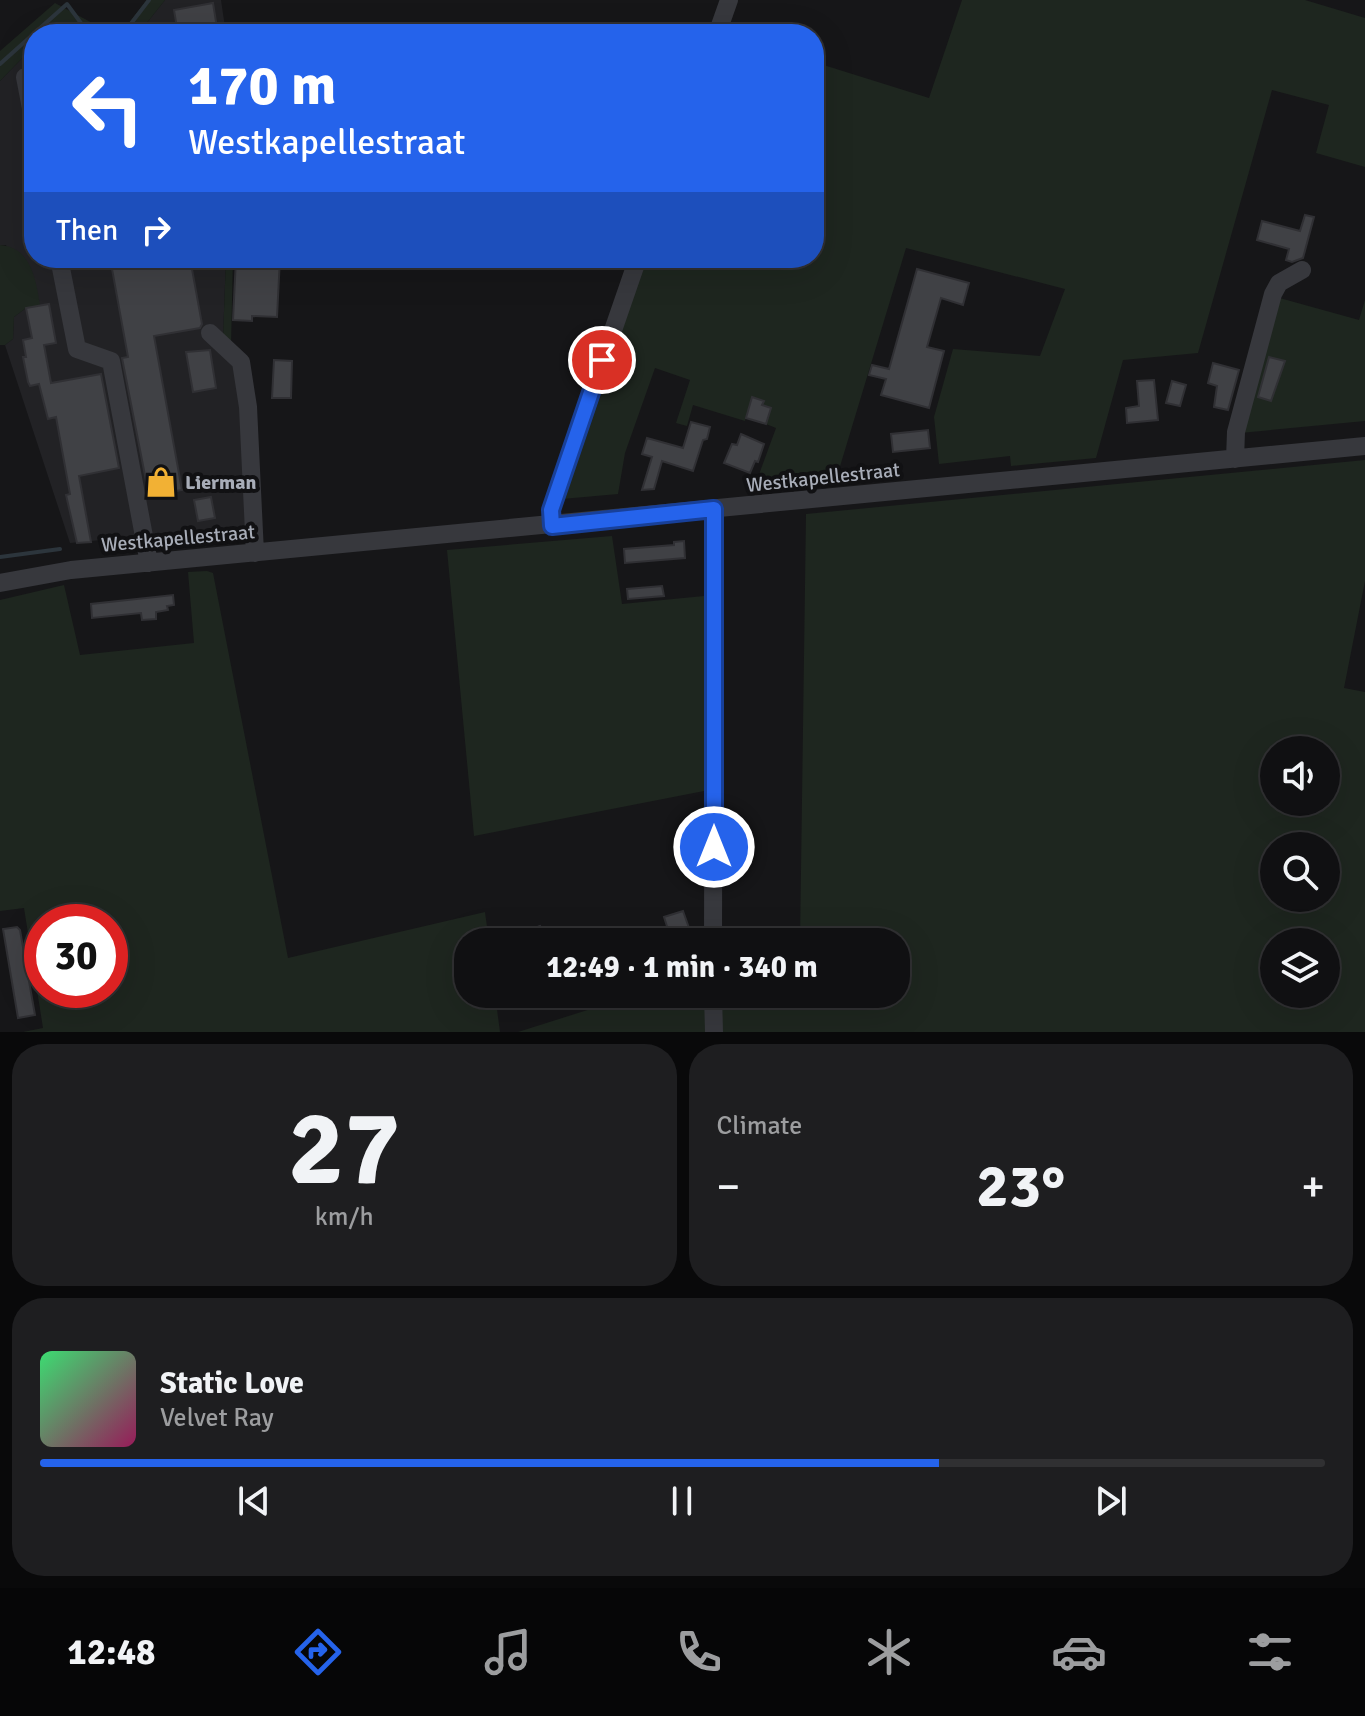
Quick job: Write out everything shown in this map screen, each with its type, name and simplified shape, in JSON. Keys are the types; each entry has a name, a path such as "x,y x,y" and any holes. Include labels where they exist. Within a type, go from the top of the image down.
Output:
{"street":[{"path":"721,24 729,0"},
{"path":"61,268 77,349 111,361 149,563"},
{"path":"552,526 551,510 635,268"},
{"path":"1235,459 1236,432 1273,294 1279,283 1302,270"},
{"path":"210,333 241,362 248,407 255,553"},
{"name":"Westkapellestraat","path":"0,583 71,570 1365,446"},
{"path":"713,928 714,509"},
{"path":"713,1008 714,1032"}],"shaded area":[{"path":"147,0 165,0 146,24 128,24"},
{"path":"165,0 221,0 225,24 146,24"},
{"path":"962,0 1305,0 1365,18 1365,167 1316,153 1329,105 1272,90 1198,353 1123,360 1096,458 1011,466 1010,456 939,464 934,417 953,349 1040,356 1065,289 906,248 838,473 757,480 776,428 766,424 770,408 752,397 745,421 693,405 687,426 676,423 690,380 655,368 625,453 618,494 562,499 640,268 824,268 824,65 929,98"},
{"path":"55,3 94,24 31,24"},
{"path":"24,30 24,56 0,81 0,51"},
{"path":"24,56 24,268 226,268 223,339 234,363 239,389 249,526 70,543 5,345 13,339 14,317 26,308 6,245 0,245 0,81"},
{"path":"0,245 10,247 24,257 24,268 31,268 34,276 40,305 26,308 14,317 13,339 0,345"},
{"path":"226,268 233,268 231,345 223,339"},
{"path":"1276,297 1359,320 1365,300 1365,421 1240,433"},
{"path":"1365,460 1365,581 1344,688 1365,692 1365,1032 718,1032 718,1008 910,1008 910,928 800,928 806,514"},
{"path":"612,536 622,604 704,596 704,791 474,836 447,550"},
{"path":"207,571 213,573 288,958 485,912 487,928 454,928 454,1008 497,1008 500,1032 23,1032 43,1028 40,1008 128,1008 128,904 24,904 24,908 0,911 0,600 64,585 80,655 194,643 188,572"},
{"path":"594,1008 710,1008 710,1032 518,1032"}],"building":[{"path":"213,3 216,24 176,24 174,10"},
{"path":"1305,215 1314,217 1303,258 1292,262 1286,260 1289,249 1257,240 1262,221 1300,231"},
{"path":"112,268 192,268 202,324 200,328 154,336 182,490 149,496 122,358 128,357"},
{"path":"236,268 279,268 277,317 252,316 252,321 233,320"},
{"path":"917,269 969,283 963,305 941,298 927,347 944,351 929,408 881,395 886,379 869,375 872,365 889,369"},
{"path":"49,304 56,343 44,345 51,383 101,374 119,468 79,476 91,542 77,543 66,495 70,494 56,417 48,419 39,384 30,386 23,357 26,357 23,340 32,338 26,308"},
{"path":"210,350 216,388 193,392 186,352"},
{"path":"1269,357 1285,361 1271,401 1258,397"},
{"path":"274,360 292,361 291,398 272,398"},
{"path":"1213,363 1239,370 1228,410 1214,407 1217,386 1208,383"},
{"path":"1154,380 1158,420 1127,423 1126,408 1139,406 1137,381"},
{"path":"1172,381 1186,385 1180,406 1166,403"},
{"path":"752,397 764,401 762,405 771,408 766,424 746,418"},
{"path":"691,422 710,427 693,471 662,461 654,489 642,490 652,457 642,454 647,438 683,448"},
{"path":"928,430 930,448 893,452 891,434"},
{"path":"741,434 764,444 758,462 755,461 750,473 724,463 732,444 737,445"},
{"path":"211,497 215,518 198,521 194,500"},
{"path":"684,541 685,558 625,563 624,549 674,545 674,542"},
{"path":"662,586 664,596 628,599 627,589"},
{"path":"173,595 174,605 167,606 168,610 156,612 156,619 142,620 141,613 92,618 91,604"},
{"path":"683,911 689,928 668,928 664,917"},
{"path":"17,927 20,930 24,953 24,1008 34,1008 35,1015 18,1018 3,929"}],"waterway":[{"path":"131,24 149,0"},
{"path":"45,24 67,4 82,24"},
{"path":"0,64 24,43"},
{"path":"0,557 60,549"}],"place":[{"name":"Lierman","path":"161,482"}],"route":[{"path":"602,360 551,510 552,526 714,509 714,847"}]}
